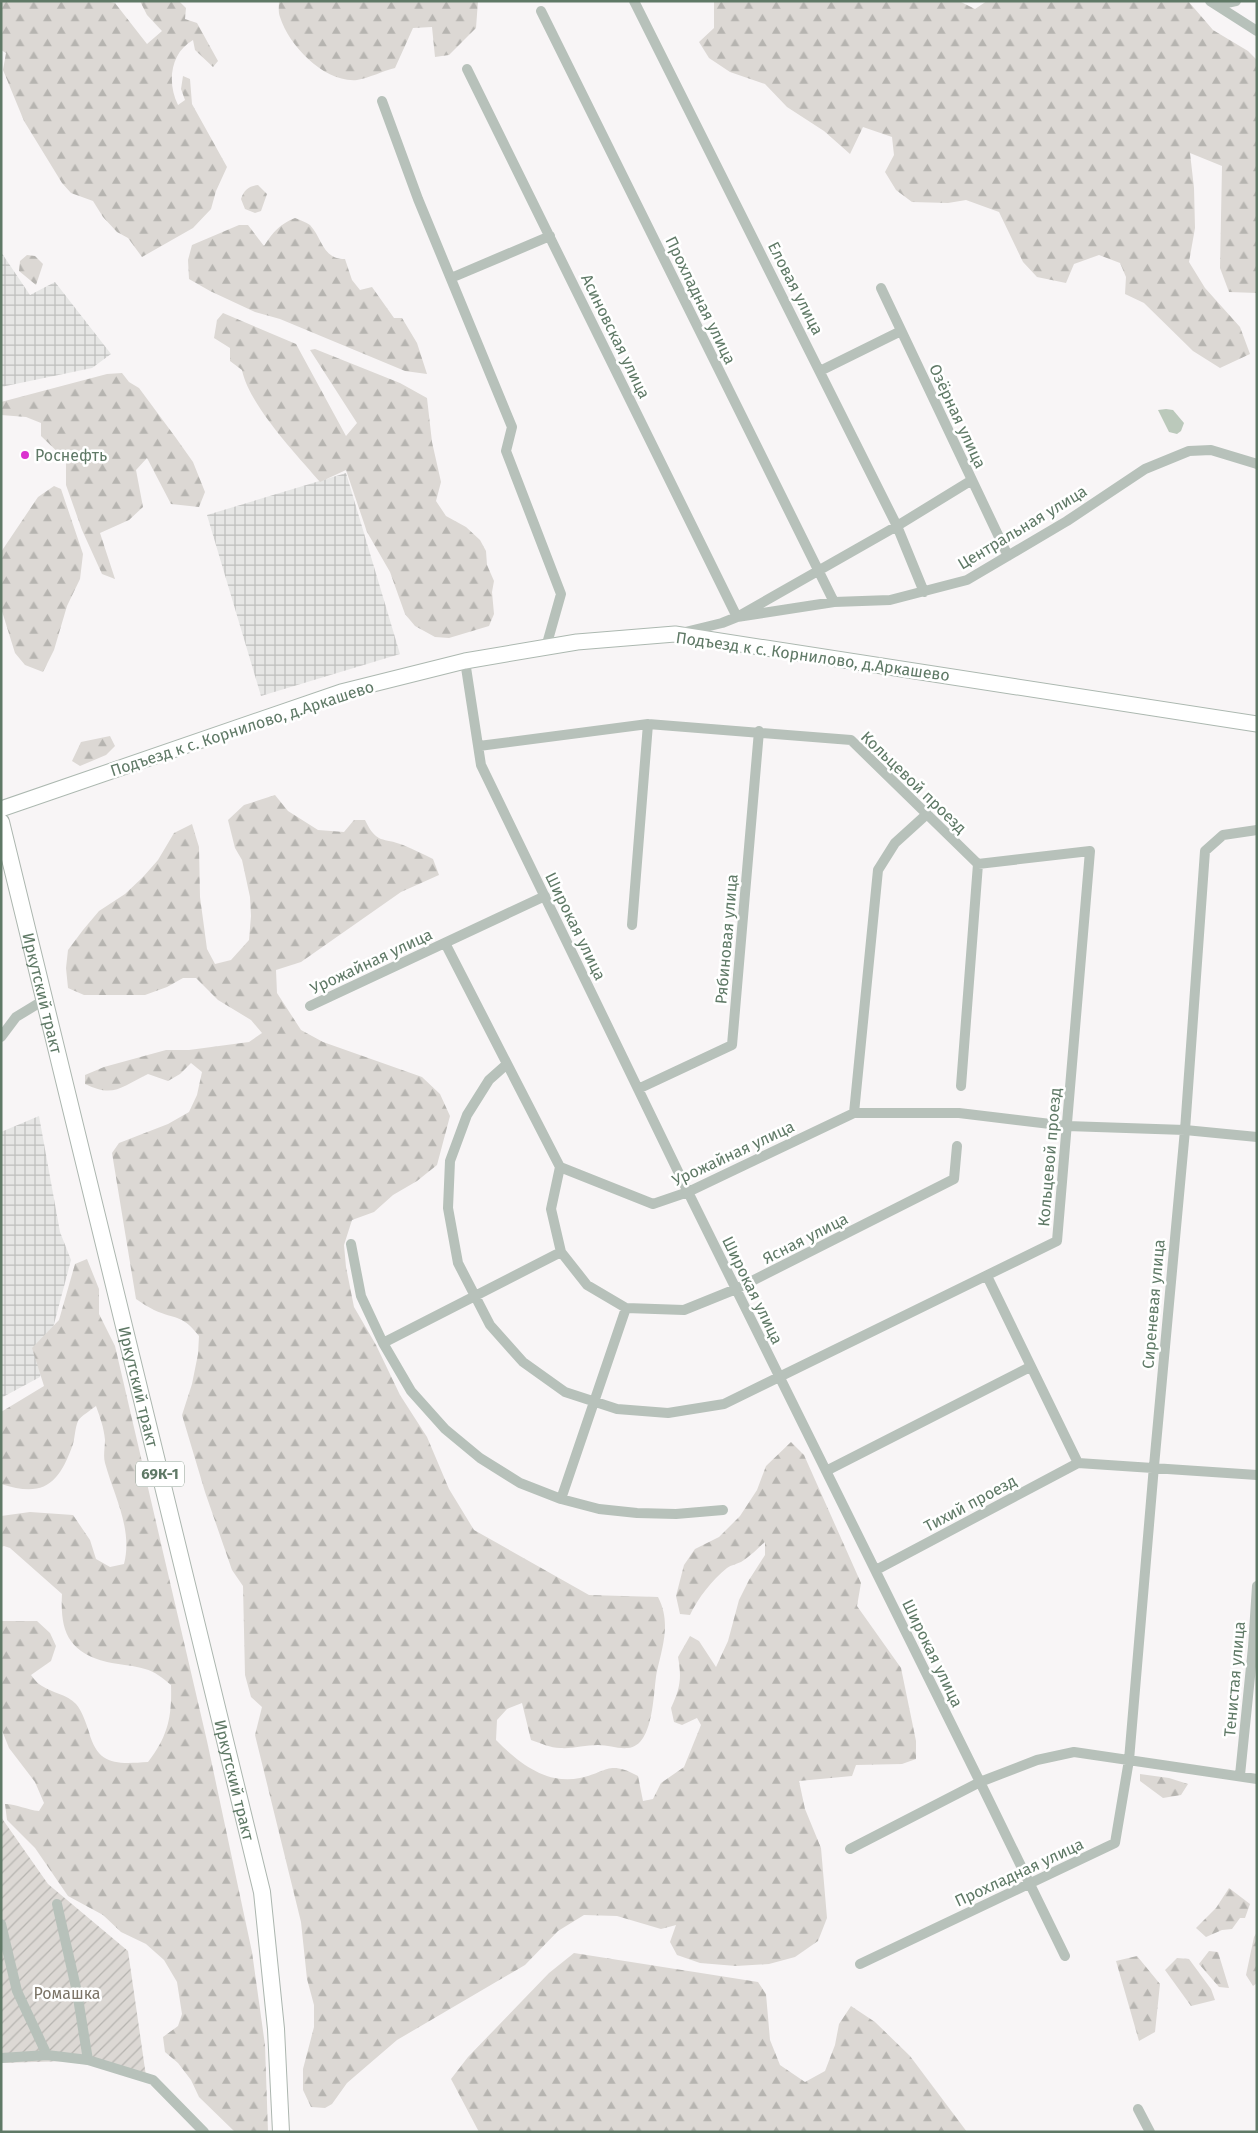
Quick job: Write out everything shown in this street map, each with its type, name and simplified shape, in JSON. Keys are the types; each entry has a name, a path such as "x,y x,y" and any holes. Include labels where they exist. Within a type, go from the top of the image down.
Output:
{"main road":[{"name":"Иркутский тракт","path":"1,822 262,1892 276,2029 281,2132"}],"street":[{"name":"Еловая улица","path":"634,1 897,526 924,592"},
{"path":"1214,3 1236,1"},
{"path":"1214,3 1257,31"},
{"name":"Прохладная улица","path":"541,11 834,602"},
{"name":"Асиновская улица","path":"467,69 737,617"},
{"path":"382,101 418,199 512,427 506,451 561,594 546,647"},
{"path":"451,278 550,236"},
{"name":"Озёрная улица","path":"881,288 1008,556"},
{"path":"820,371 901,331"},
{"name":"Центральная улица","path":"675,634 722,623 737,617 834,602 890,600 967,580 1067,521 1145,469 1189,451 1211,450 1257,464"},
{"path":"737,617 897,526 972,480"},
{"name":"Подъезд к с. Корнилово, д.Аркашево","path":"1,809 341,692 465,661 577,642 675,634 1257,724"},
{"name":"Широкая улица","path":"465,661 481,765 688,1192 1065,1956"},
{"path":"632,925 648,724"},
{"name":"Кольцевой проезд","path":"479,746 648,724 759,731 851,740 978,864 1090,851 1056,1242 724,1404 668,1413 617,1409 565,1392 524,1362 490,1325 458,1263 448,1208 450,1160 467,1115 490,1080 506,1064"},
{"name":"Рябиновая улица","path":"638,1089 732,1045 759,731"},
{"path":"927,814 895,843 878,870 854,1114 959,1113 1067,1126 1185,1130 1257,1137"},
{"name":"Сиреневая улица","path":"1129,1760 1185,1130 1205,851 1223,835 1257,830"},
{"path":"961,1086 978,864"},
{"name":"Урожайная улица","path":"310,1006 545,896"},
{"name":"Урожайная улица","path":"445,944 560,1167 653,1204 688,1192 854,1114"},
{"path":"1,1037 16,1017 44,1000"},
{"name":"Ясная улица","path":"560,1167 550,1208 561,1252 588,1285 626,1308 684,1310 736,1289 954,1179 956,1146"},
{"path":"351,1244 361,1296 383,1343 411,1391 444,1429 480,1458 520,1483 599,1509 637,1513 676,1514 723,1510"},
{"path":"383,1343 561,1252"},
{"path":"987,1276 1078,1463 1154,1466 1257,1475"},
{"path":"561,1498 626,1308"},
{"path":"826,1471 1030,1367"},
{"name":"Тихий проезд","path":"876,1570 1078,1463"},
{"name":"Тенистая улица","path":"1240,1775 1257,1586"},
{"path":"850,1849 980,1782 1037,1760 1074,1752 1257,1779"},
{"name":"Прохладная улица","path":"860,1964 1115,1843 1129,1760"},
{"path":"57,1904 77,1992 88,2060"},
{"path":"1,1924 17,1992 47,2056"},
{"path":"1,2058 47,2056 88,2060 153,2080 204,2132"},
{"path":"1138,2110 1150,2132"}],"shaded area":[{"path":"1,252 30,295 55,282 111,354 92,368 1,387"},
{"path":"1158,410 1173,410 1184,423 1181,431 1177,434 1169,432"},
{"path":"346,473 400,654 261,696 207,515"},
{"path":"39,1116 60,1232 71,1260 40,1377 1,1398 1,1132"}],"green space":[{"path":"1,1 105,1 115,3 147,44 162,31 147,15 140,1 179,1 186,8 185,19 197,23 218,61 213,67 195,50 193,40 185,46 175,60 172,87 178,105 185,100 181,89 183,76 190,79 192,104 227,167 216,191 211,209 193,228 142,257 128,238 117,232 103,217 93,201 71,193 62,183 24,121 3,70 6,53 1,50"},
{"path":"279,1 478,1 476,28 449,55 435,57 432,27 413,28 395,68 357,80 333,76 310,61 291,40 279,15"},
{"path":"714,1 959,1 975,9 987,1 1188,1 1213,30 1248,51 1257,60 1257,293 1229,292 1220,268 1222,166 1190,153 1194,188 1195,228 1189,262 1205,288 1240,327 1250,354 1220,368 1193,351 1144,303 1125,294 1126,277 1120,263 1099,255 1074,264 1066,283 1037,277 1023,262 999,212 966,200 948,203 912,202 896,190 885,172 894,155 892,137 863,127 850,154 824,131 787,107 765,84 730,72 709,58 699,42 714,28"},
{"path":"258,185 267,194 261,211 255,213 245,209 241,199 247,189"},
{"path":"295,218 310,225 327,252 337,258 345,259 352,280 360,290 372,287 394,318 402,318 417,343 427,374 405,371 280,319 255,312 189,279 188,260 192,245 239,225 248,225 264,246 277,229"},
{"path":"27,255 35,256 43,264 36,285 19,271 20,261"},
{"path":"223,313 296,344 346,436 357,423 310,350 315,349 400,383 427,398 432,442 441,482 436,501 446,516 466,527 480,540 486,551 487,565 494,581 492,592 494,614 489,626 449,638 435,637 415,626 405,614 390,572 367,532 346,470 320,482 275,429 246,384 242,370 230,361 230,348 214,338 217,320"},
{"path":"122,373 129,382 139,388 193,462 205,492 199,507 171,504 147,458 136,470 143,507 129,520 100,533 115,579 102,574 82,530 66,485 66,460 41,436 41,423 26,417 1,415 1,402 107,374"},
{"path":"54,486 61,489 83,554 80,579 67,606 54,650 43,672 25,665 15,653 1,608 1,552 38,497"},
{"path":"110,736 115,746 106,755 80,766 72,761 81,742"},
{"path":"275,795 288,811 318,830 344,832 354,820 365,820 377,837 403,845 433,859 439,875 401,892 301,962 276,970 277,993 301,1030 323,1042 422,1077 440,1094 450,1116 437,1165 417,1181 393,1195 374,1212 352,1220 344,1245 346,1267 354,1307 376,1345 400,1395 427,1437 449,1489 474,1530 589,1595 658,1597 662,1606 665,1634 657,1671 651,1715 648,1728 637,1745 628,1748 598,1745 560,1748 531,1740 522,1703 507,1709 497,1720 496,1740 523,1764 544,1775 556,1778 580,1778 614,1768 628,1771 638,1776 643,1801 653,1799 661,1783 684,1767 701,1725 697,1718 682,1725 674,1722 671,1708 679,1683 678,1657 690,1636 699,1641 716,1667 728,1641 739,1600 765,1555 765,1542 748,1557 729,1567 716,1578 701,1596 690,1615 680,1614 676,1596 684,1565 695,1549 719,1537 740,1516 757,1490 766,1466 791,1442 804,1455 861,1583 857,1606 901,1668 916,1741 916,1759 902,1764 856,1765 852,1776 799,1781 805,1809 821,1848 827,1918 818,1941 795,1957 769,1964 736,1966 700,1963 677,1955 670,1942 676,1925 661,1929 617,1916 584,1915 558,1931 525,1965 397,2040 347,2083 332,2104 325,2108 311,2107 303,2090 303,2069 314,2027 314,2005 307,1979 301,1922 255,1735 262,1707 251,1697 245,1675 243,1586 232,1570 205,1492 182,1415 192,1384 198,1354 199,1336 183,1321 154,1310 136,1299 112,1153 119,1143 168,1124 189,1112 197,1095 202,1072 191,1063 180,1074 168,1081 148,1074 124,1087 111,1090 103,1090 85,1084 85,1075 104,1067 166,1050 189,1050 249,1042 262,1033 251,1020 218,1000 196,978 183,978 167,987 145,995 84,995 68,988 66,968 68,950 99,911 125,894 143,877 158,860 174,833 192,824 199,847 200,897 207,949 215,964 231,960 249,940 251,916 250,897 242,860 235,848 228,820 244,805"},
{"path":"87,1259 99,1289 99,1314 115,1346 207,1741 252,1952 265,2045 268,2132 235,2132 199,2097 191,2080 178,2063 165,2052 163,2037 178,2026 182,2014 177,1982 164,1960 146,1944 121,1932 103,1915 68,1896 35,1848 7,1820 5,1804 39,1811 44,1803 35,1782 9,1748 1,1728 1,1621 37,1621 50,1633 56,1646 51,1661 31,1675 41,1685 76,1704 84,1717 93,1743 103,1757 127,1763 148,1762 164,1735 171,1707 171,1685 159,1676 148,1670 94,1658 75,1646 65,1629 62,1594 10,1548 1,1547 1,1516 30,1512 73,1515 90,1540 96,1559 110,1567 124,1564 126,1538 124,1525 105,1463 105,1440 96,1406 78,1421 68,1458 62,1469 48,1484 39,1488 28,1489 1,1484 1,1412 44,1386 32,1348 59,1320 75,1264"},
{"path":"1140,1774 1169,1778 1188,1784 1181,1795 1163,1798 1140,1781"},
{"name":"Ромашка","path":"1,1817 48,1884 128,1951 146,2076 69,2061 1,2063"},
{"path":"1229,1888 1250,1904 1245,1918 1240,1918 1232,1929 1222,1930 1206,1937 1196,1928 1216,1908"},
{"path":"1257,1932 1257,1983 1253,1986 1246,1975 1254,1937"},
{"path":"1209,1951 1218,1952 1229,1988 1219,1987 1199,1964"},
{"path":"574,1953 758,1982 766,1994 770,2040 780,2065 805,2082 825,2071 835,2045 839,2024 851,2006 875,2022 910,2056 967,2132 479,2132 451,2079 468,2057 549,1973"},
{"path":"1137,1956 1160,1984 1155,2032 1139,2041 1116,1961"},
{"path":"1177,1958 1189,1959 1211,1989 1215,2000 1191,2006 1165,1970"}],"place":[{"name":"Роснефть","path":"25,455"}]}
